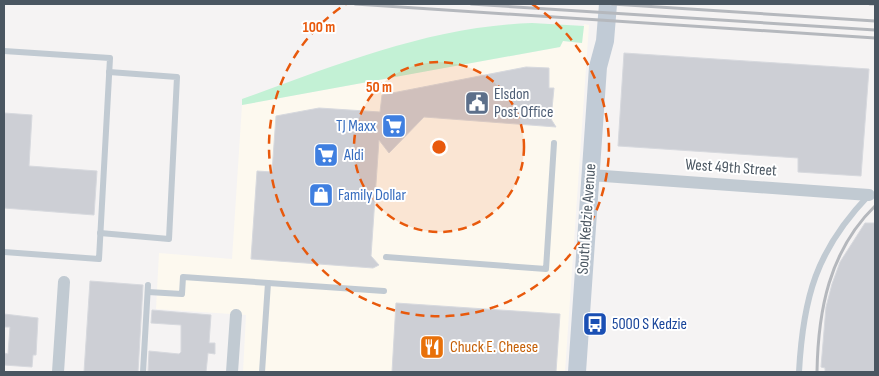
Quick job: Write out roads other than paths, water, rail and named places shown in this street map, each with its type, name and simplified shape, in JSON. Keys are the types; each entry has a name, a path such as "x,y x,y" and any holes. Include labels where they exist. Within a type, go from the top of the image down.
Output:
{"main road":[{"name":"South Kedzie Avenue","path":"596,4 593,40 598,67"},
{"name":"South Kedzie Avenue","path":"577,372 598,67 605,41 608,4"}],"street":[{"name":"West 49th Street","path":"590,175 872,195"},
{"path":"58,372 64,282"},
{"path":"232,372 236,315"}],"lane":[{"path":"4,51 110,58 99,259 4,252"},
{"path":"100,233 169,239 177,77 109,72"},
{"path":"386,257 546,269 554,144"},
{"path":"799,372 807,304 815,277 836,233 872,195"},
{"path":"142,372 148,289 182,294 183,277 384,291"},
{"path":"262,372 268,283"}],"railway":[{"path":"355,4 875,38"},
{"path":"471,4 875,30"},
{"path":"612,4 875,21"},
{"path":"870,4 875,4"},
{"path":"817,372 820,327 829,283 847,242 859,224 875,206"}],"place":[{"name":"Elsdon Post Office","path":"477,103"},
{"name":"TJ Maxx","path":"394,126"},
{"name":"Aldi","path":"326,155"},
{"name":"Family Dollar","path":"321,195"},
{"name":"5000 S Kedzie","path":"595,324"},
{"name":"Chuck E. Cheese","path":"432,347"}]}
